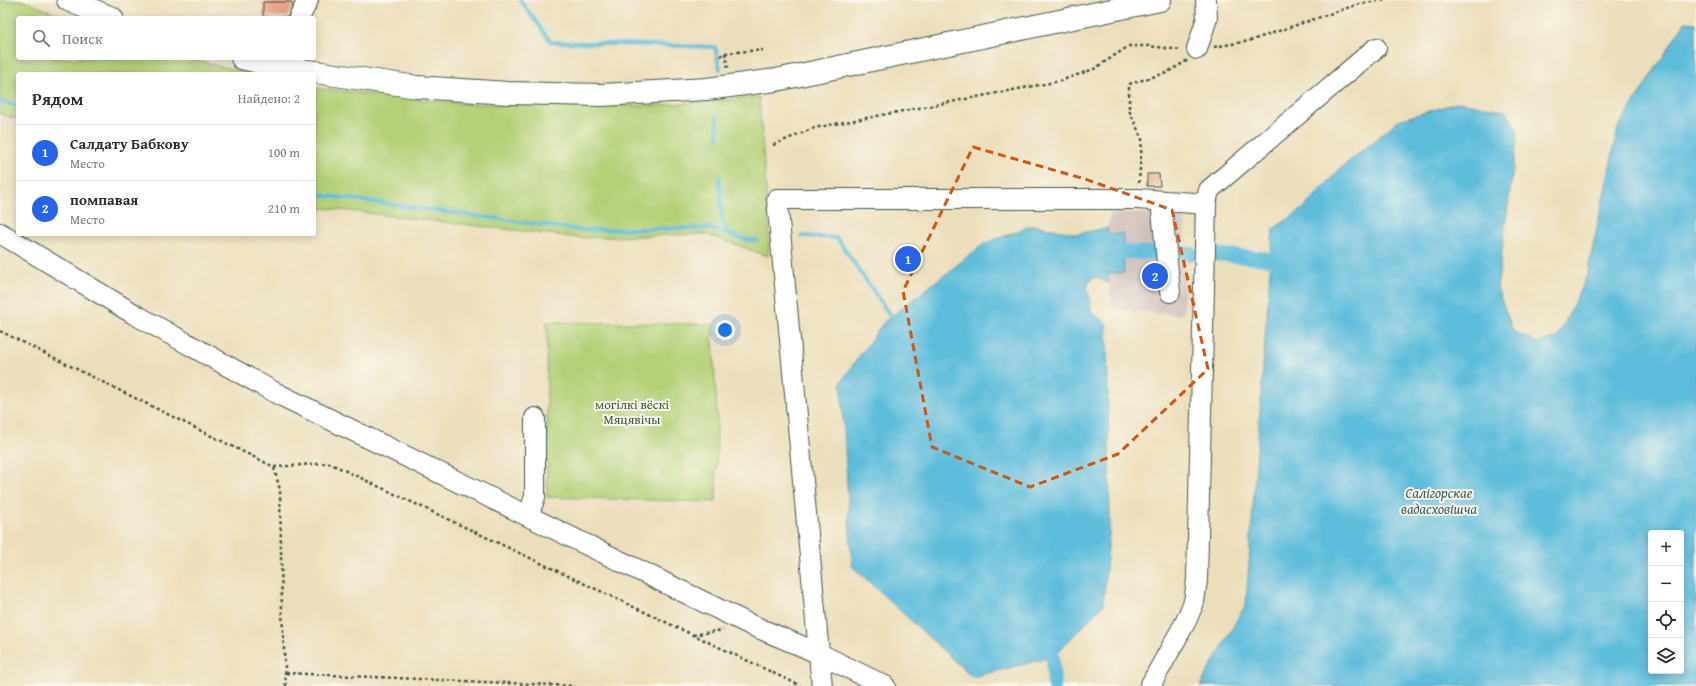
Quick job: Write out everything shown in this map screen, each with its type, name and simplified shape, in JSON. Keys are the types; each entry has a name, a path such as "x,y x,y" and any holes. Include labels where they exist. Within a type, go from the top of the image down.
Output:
{"main road":[{"path":"68,0 107,16"},
{"path":"259,60 417,86 508,93 602,95 707,89 776,80 1160,0"}],"street":[{"path":"300,16 308,0"},
{"path":"1197,50 1207,18 1206,0"},
{"path":"1150,686 1186,621 1194,602 1197,580 1206,204 1209,190 1376,48"},
{"path":"822,686 777,199 1138,199 1206,204"},
{"path":"1161,201 1170,292"},
{"path":"0,233 134,314 276,393 751,624 818,653 885,686"},
{"path":"528,516 535,497 535,418"}],"path":[{"path":"773,145 814,128 1060,81 1094,69 1129,46 1197,50 1249,42 1359,4 1384,0"},
{"path":"720,56 725,53 763,50"},
{"path":"1138,199 1142,139 1129,110 1129,84 1166,74 1192,57 1197,50"},
{"path":"725,53 727,65"},
{"path":"0,331 274,468 329,463 801,686"},
{"path":"274,468 280,490 282,613 286,686"},
{"path":"286,672 574,686"}],"highlighted area":[{"path":"973,147 1085,179 1172,210 1208,369 1118,454 1030,487 932,447 903,291"}],"shaded area":[{"path":"1111,213 1185,214 1184,315 1117,310 1112,305 1109,283 1107,228"}],"green space":[{"path":"0,0 21,0 63,16 16,16 16,60 195,60 244,72 16,72 16,118 0,114"},
{"path":"316,88 465,104 651,106 759,97 769,230 768,256 705,234 582,238 316,207"},
{"name":"могілкі вёскі Мяцявічы","path":"547,322 712,324 717,415 716,502 547,497"}],"water":[{"name":"Салігорскае вадасховішча","path":"1685,22 1696,23 1696,686 1200,686 1246,604 1273,229 1302,210 1339,170 1399,120 1460,102 1506,111 1518,131 1497,288 1513,331 1538,343 1558,337 1587,275 1618,128"},
{"path":"1033,225 1076,234 1107,228 1108,234 1123,234 1124,273 1108,273 1109,283 1093,277 1087,286 1092,313 1106,323 1107,331 1110,522 1103,605 1053,657 972,677 852,566 841,382 884,322 984,244"}],"building":[{"path":"263,2 292,2 292,7 288,16 263,16"},
{"path":"1147,174 1159,174 1160,186 1147,186"},
{"path":"1149,269 1156,269 1157,282 1149,282"}],"waterway":[{"path":"520,0 551,42 715,47 720,69"},
{"path":"0,101 16,105"},
{"path":"717,116 718,138"},
{"path":"719,177 722,220 727,233"},
{"path":"316,194 580,230 709,228 747,240 757,240"},
{"path":"801,236 837,238 891,317"},
{"path":"1124,252 1155,253"},
{"path":"1178,253 1192,254"},
{"path":"1215,254 1290,261"},
{"path":"1053,657 1054,686"}],"place":[{"name":"Салдату Бабкову","path":"908,259"},
{"name":"помпавая","path":"1155,276"}]}
